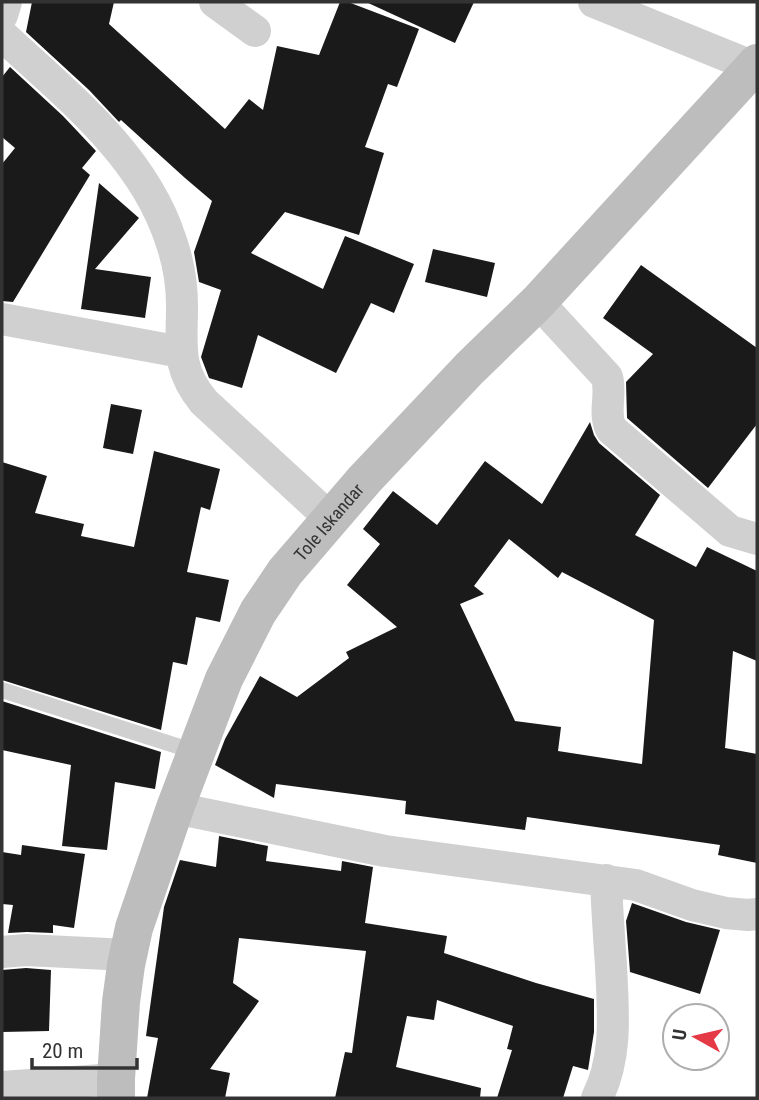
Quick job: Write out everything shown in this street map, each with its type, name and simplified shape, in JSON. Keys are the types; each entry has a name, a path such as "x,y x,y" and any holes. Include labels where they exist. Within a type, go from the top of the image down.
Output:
{"main road":[{"name":"Tole Iskandar","path":"116,1088 121,1002 134,928 175,808 224,680 258,612 285,572 406,435 538,302 755,65"}],"street":[{"path":"2,15 6,2"},
{"path":"215,2 255,31"},
{"path":"594,2 755,65"},
{"path":"2,35 107,134 144,183 164,220 176,259 182,303 181,352 186,377 204,402 331,519"},
{"path":"538,302 607,377 610,393 607,418 611,429 730,531 757,538"},
{"path":"2,319 181,352"},
{"path":"175,808 385,851 636,885 692,905 726,913 757,914"},
{"path":"597,1098 605,1083 612,1047 613,1011 606,880"},
{"path":"2,952 26,950 128,955"},
{"path":"2,1087 116,1088"}],"lane":[{"path":"2,690 196,752"}],"building":[{"path":"32,2 114,2 109,24 225,129 249,99 263,110 277,46 319,55 340,2 348,2 419,29 397,87 388,84 365,147 384,153 359,235 285,212 251,253 323,289 345,236 414,264 394,313 371,303 336,373 258,335 242,388 209,378 201,357 221,290 199,282 194,252 212,201 121,120 119,122 89,90 26,32"},
{"path":"366,2 474,2 455,43"},
{"path":"10,67 96,151 82,168 90,175 13,302 2,301 2,164 15,148 2,137 2,77"},
{"path":"99,183 139,218 95,269 151,277 145,318 81,309"},
{"path":"433,249 495,263 487,297 425,282"},
{"path":"641,265 757,348 757,424 708,488 627,418 626,382 653,354 603,318"},
{"path":"111,404 142,410 133,454 103,448"},
{"path":"590,422 599,443 660,495 635,535 696,567 707,547 757,571 757,661 733,651 725,748 757,754 757,863 718,855 720,845 527,817 525,830 405,814 406,801 276,784 274,798 215,765 225,739 260,676 297,697 349,658 346,652 397,627 347,585 380,544 363,529 393,491 437,525 485,461 542,504","holes":["509,539 558,578 562,572 654,620 642,764 558,751 561,727 515,721 460,604 484,594 474,586"]},
{"path":"154,451 220,469 210,510 201,507 187,572 229,580 220,622 196,617 187,665 173,662 161,730 2,680 2,462 47,476 35,513 84,524 81,536 134,547"},
{"path":"2,701 161,752 155,789 115,782 107,850 62,846 71,765 2,750"},
{"path":"219,836 268,846 266,861 341,871 342,861 373,867 365,923 447,936 444,953 594,999 594,1032 588,1070 573,1066 563,1098 497,1098 512,1050 507,1049 513,1026 437,1000 434,1020 407,1016 396,1067 481,1088 480,1098 335,1098 345,1052 352,1053 366,951 239,938 233,983 259,1001 210,1069 230,1073 225,1098 147,1098 158,1038 146,1036 164,907 180,860 216,867"},
{"path":"22,845 85,854 74,928 53,925 53,933 8,933 13,905 2,904 2,852 21,855"},
{"path":"632,903 686,922 720,930 700,994 630,972 626,921"},
{"path":"2,970 51,970 49,1031 2,1032"}]}
